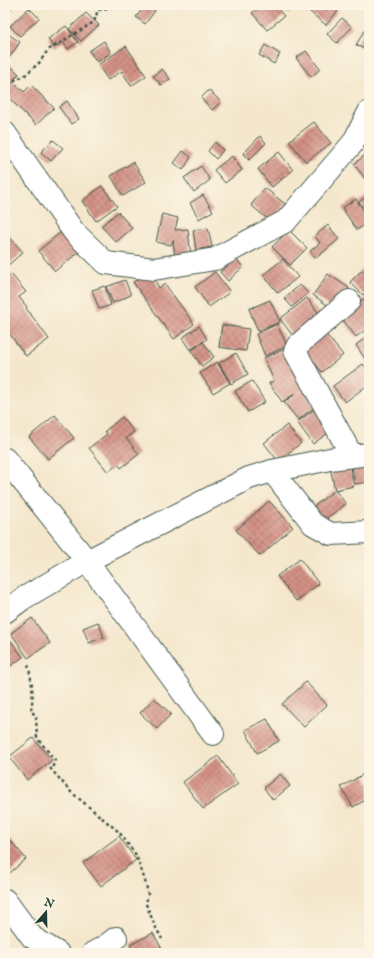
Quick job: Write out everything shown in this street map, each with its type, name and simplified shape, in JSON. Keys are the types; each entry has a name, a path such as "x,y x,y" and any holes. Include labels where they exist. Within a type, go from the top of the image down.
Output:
{"street":[{"path":"5,133 74,232 106,263 154,269 215,259 286,221 353,143 369,112"},
{"path":"5,612 24,598 87,561 248,478 272,471 330,459 360,455 295,351 298,345 349,300"},
{"path":"5,459 87,561 213,734"},
{"path":"272,471 313,524 332,534 369,532"},
{"path":"5,900 32,937 58,953"},
{"path":"93,953 116,938"}],"path":[{"path":"5,89 13,81 24,76 39,63 48,50 94,22 98,10 122,5"},
{"path":"28,665 31,676 33,700 31,710 36,717 37,738 55,760 51,768 71,792 119,832 136,855 146,881 148,893 146,904 162,939"}],"building":[{"path":"5,5 13,5 5,17"},
{"path":"146,5 155,11 145,24 136,17"},
{"path":"262,5 274,5 284,16 267,30 252,13"},
{"path":"279,5 293,5 288,11"},
{"path":"316,5 331,5 338,11 326,25 310,12"},
{"path":"29,8 39,18 20,36 10,26"},
{"path":"86,13 99,25 81,41 69,29"},
{"path":"342,18 352,27 337,43 327,34"},
{"path":"66,26 78,42 68,49 63,42 54,48 48,39"},
{"path":"366,28 369,30 369,51 356,45"},
{"path":"5,32 20,42 9,58 5,55"},
{"path":"104,41 111,53 97,62 89,51"},
{"path":"265,45 280,54 274,64 259,55"},
{"path":"126,46 146,76 131,86 122,71 108,80 98,65"},
{"path":"306,51 320,69 311,77 296,58"},
{"path":"8,63 19,74 5,88 5,66"},
{"path":"162,69 170,79 161,85 153,76"},
{"path":"14,82 24,92 31,85 54,108 36,125 5,94 5,91"},
{"path":"209,90 221,102 212,110 201,98"},
{"path":"67,101 79,119 71,124 59,107"},
{"path":"314,122 331,143 306,162 289,141"},
{"path":"260,136 266,143 249,160 243,154"},
{"path":"53,140 63,148 51,161 41,152"},
{"path":"215,142 223,150 216,159 208,151"},
{"path":"183,151 191,157 183,170 174,163"},
{"path":"279,152 293,170 272,187 258,169"},
{"path":"369,152 369,184 354,164"},
{"path":"232,156 242,170 225,183 214,170"},
{"path":"133,162 146,182 123,196 111,176"},
{"path":"201,166 210,180 194,192 184,178"},
{"path":"102,186 117,206 96,221 82,201"},
{"path":"265,188 285,204 271,222 251,205"},
{"path":"203,195 213,211 199,219 190,203"},
{"path":"365,197 369,201 369,214 359,202"},
{"path":"356,199 369,219 369,222 357,230 342,208"},
{"path":"118,212 132,228 116,242 101,226"},
{"path":"162,214 178,218 175,230 188,229 191,257 175,259 173,240 171,245 156,242"},
{"path":"328,225 339,239 316,258 310,251 320,243 315,236"},
{"path":"208,228 212,247 196,250 193,230"},
{"path":"289,230 307,248 290,265 272,247"},
{"path":"62,231 79,252 55,271 38,251"},
{"path":"5,232 23,252 5,268"},
{"path":"236,259 243,267 228,281 220,272"},
{"path":"283,259 298,277 278,293 263,275"},
{"path":"362,270 369,277 369,290 363,295 350,282"},
{"path":"151,272 159,288 165,284 194,324 174,339 133,282"},
{"path":"215,272 230,292 209,307 195,287"},
{"path":"11,274 26,292 19,297 49,339 26,356 5,328 5,322 7,320 5,318 5,279"},
{"path":"328,274 349,288 333,309 313,295"},
{"path":"125,280 131,295 113,303 106,287"},
{"path":"300,285 308,293 292,307 284,298"},
{"path":"105,286 111,305 99,309 92,290"},
{"path":"368,296 369,327 356,337 340,316"},
{"path":"307,298 323,319 296,340 280,319"},
{"path":"270,300 280,322 258,331 249,309"},
{"path":"277,324 287,346 265,356 256,334"},
{"path":"222,325 249,329 246,351 219,347"},
{"path":"199,326 207,339 190,350 182,338"},
{"path":"324,332 343,355 322,372 303,349"},
{"path":"369,335 369,365 356,345"},
{"path":"203,342 214,357 202,366 191,351"},
{"path":"285,349 316,406 298,420 284,402 295,394 282,402 269,383 274,381 264,358"},
{"path":"236,353 248,374 231,384 219,363"},
{"path":"217,362 230,383 213,393 200,373"},
{"path":"363,364 369,371 369,384 345,402 333,386"},
{"path":"252,381 265,402 248,412 235,391"},
{"path":"316,408 332,430 313,444 297,422"},
{"path":"55,415 74,438 48,459 29,437"},
{"path":"122,417 134,432 126,438 139,454 121,468 118,464 108,472 89,448 107,434 105,431"},
{"path":"287,425 301,443 278,461 264,443"},
{"path":"349,463 354,486 335,490 330,467"},
{"path":"369,463 369,482 355,484 352,466"},
{"path":"335,490 346,504 324,520 314,506"},
{"path":"269,501 293,527 260,556 236,530"},
{"path":"300,559 319,584 296,601 277,576"},
{"path":"32,618 50,643 28,658 11,633"},
{"path":"98,622 104,637 89,643 83,628"},
{"path":"7,636 23,657 5,670 5,637"},
{"path":"306,682 327,705 304,727 282,704"},
{"path":"154,698 171,714 157,729 140,713"},
{"path":"267,719 279,741 257,753 245,730"},
{"path":"33,738 52,760 27,780 9,757"},
{"path":"218,756 238,784 203,809 183,782"},
{"path":"280,774 290,786 273,800 264,788"},
{"path":"364,774 369,783 369,798 353,807 341,787"},
{"path":"5,834 26,859 5,877"},
{"path":"119,836 136,860 101,886 83,863"},
{"path":"153,933 162,949 154,953 135,953 130,945"},
{"path":"118,943 127,953 106,953"}]}
